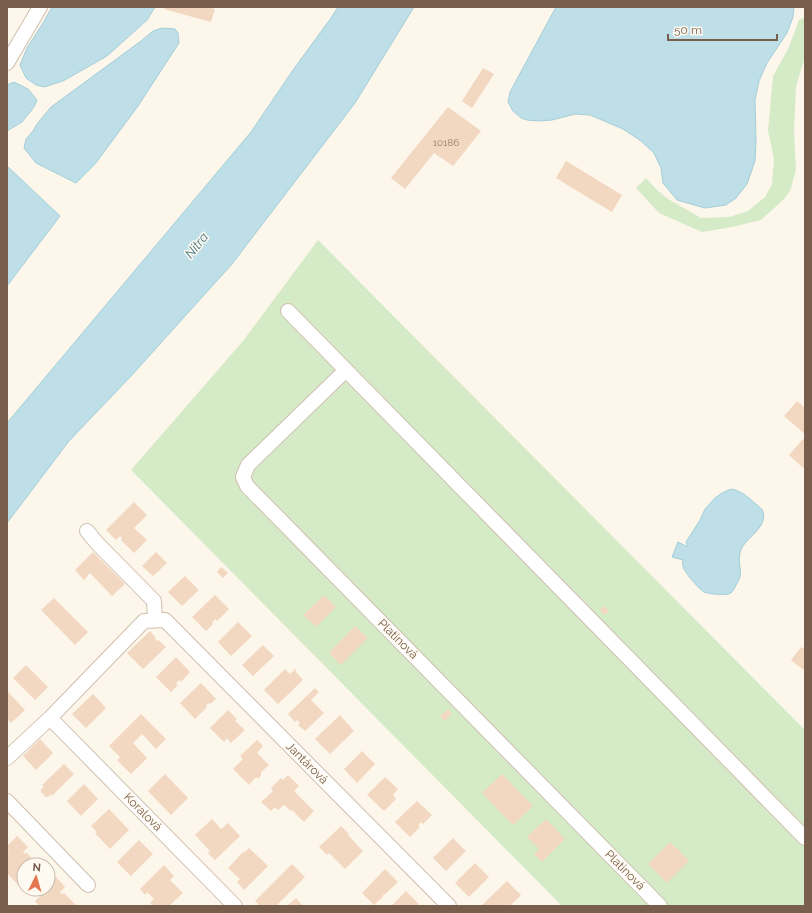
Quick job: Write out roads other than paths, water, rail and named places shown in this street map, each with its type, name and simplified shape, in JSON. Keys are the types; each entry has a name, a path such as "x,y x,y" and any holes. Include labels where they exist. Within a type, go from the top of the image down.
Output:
{"street":[{"path":"7,63 40,7"},
{"path":"288,311 805,838"},
{"name":"Platinová","path":"346,370 248,466 243,477 247,486 660,906"},
{"path":"7,758 50,718 144,621 160,620 154,601 87,531"},
{"name":"Jantárová","path":"160,620 449,906"},
{"name":"Koralová","path":"50,718 235,906"},
{"path":"7,802 88,885"}],"water":[{"path":"52,7 155,7 147,20 107,56 63,81 44,87 36,85 26,78 20,65 27,48"},
{"name":"Nitra","path":"338,7 414,7 355,103 232,264 132,375 69,441 7,523 7,423 251,132"},
{"path":"556,7 794,7 793,17 787,33 767,63 759,81 755,100 755,161 747,184 736,198 726,205 705,208 677,200 663,183 661,168 654,153 641,141 623,129 590,115 575,114 552,120 538,121 521,118 513,111 508,102 510,92"},
{"path":"162,28 175,29 178,33 179,43 138,106 95,164 76,183 36,163 24,148 26,139 51,107 153,31"},
{"path":"14,82 28,89 37,100 34,107 22,122 7,131 7,85"},
{"path":"7,166 60,216 7,286"},
{"path":"731,489 748,497 762,510 764,518 759,528 742,548 739,558 740,576 731,593 706,593 688,576 684,568 683,560 672,557 678,542 688,547 686,542 705,509 715,498"}]}
